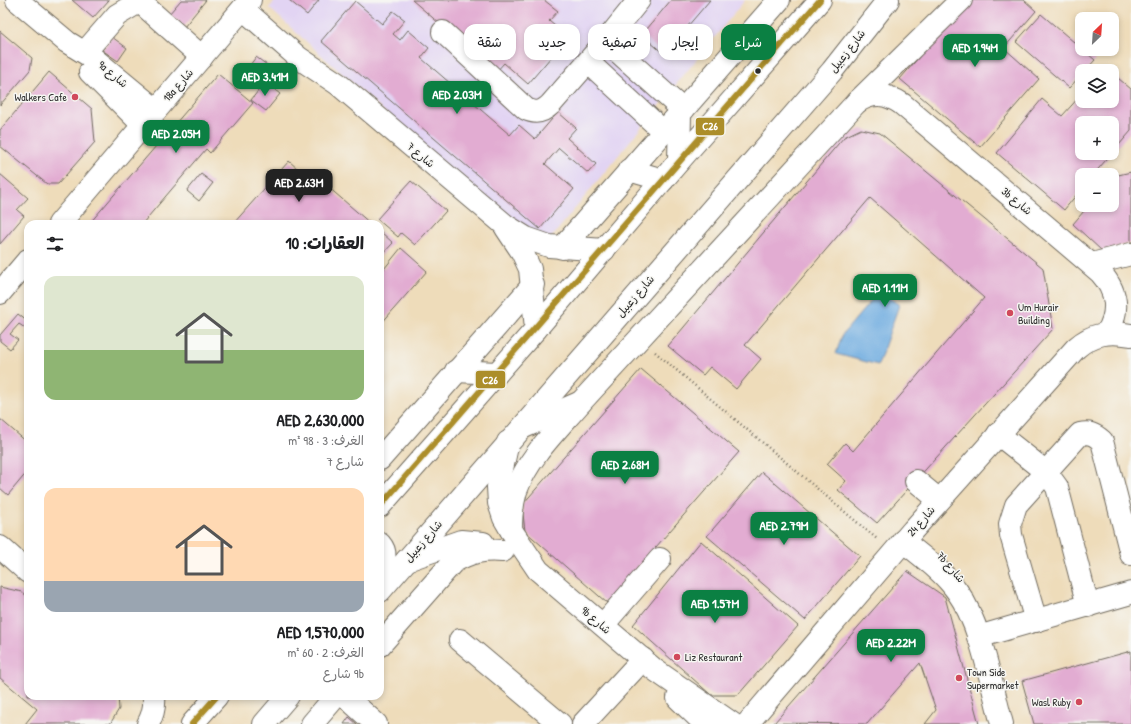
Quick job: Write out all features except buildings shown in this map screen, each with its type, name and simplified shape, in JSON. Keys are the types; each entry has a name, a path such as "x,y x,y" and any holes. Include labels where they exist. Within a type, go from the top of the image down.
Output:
{"street":[{"name":"9a شارع","path":"17,0 76,47 90,72 150,118"},
{"path":"620,24 639,0"},
{"path":"562,248 779,0"},
{"path":"384,501 536,329 679,161 820,0"},
{"name":"شارع زعبيل","path":"384,586 832,71 888,0"},
{"path":"511,530 512,508 516,490 525,471 539,451 581,402 856,103 961,0"},
{"path":"76,47 117,15 140,1 202,57"},
{"name":"18a شارع","path":"62,220 248,3"},
{"name":"شارع 7","path":"248,3 299,58 338,84 505,225 526,238 549,246 604,250"},
{"path":"443,32 526,109 532,112 540,112 546,109 588,62 664,132"},
{"path":"626,60 681,112 679,161"},
{"name":"3b شارع","path":"856,103 867,96 879,94 891,97 902,104 1092,264 1110,282 1115,296 1116,310 1112,324 1107,333"},
{"path":"629,170 663,180"},
{"name":"شارع 7","path":"505,225 522,252 530,269 533,285 536,329"},
{"path":"1092,264 1131,254"},
{"path":"0,293 24,265"},
{"path":"384,454 533,285"},
{"path":"1107,333 1131,335"},
{"name":"شارع 24","path":"747,724 941,497 1076,348 1090,338 1107,333"},
{"path":"456,371 497,373"},
{"path":"514,436 581,402"},
{"path":"1036,621 1010,524 1016,505 1080,434 1088,432 1102,441 1131,554"},
{"path":"998,434 1046,472 1052,479 1060,496 1088,606"},
{"name":"9b شارع","path":"514,436 498,486 499,503 504,518 538,570"},
{"path":"919,477 941,497"},
{"name":"9b شارع","path":"407,560 461,541 486,543 503,551 538,570 649,664 733,724"},
{"name":"7b شارع","path":"903,541 942,574 957,591 969,612 978,637 1002,724"},
{"path":"384,548 384,560"},
{"path":"1,551 24,569"},
{"path":"384,640 453,562 465,555 478,551 503,551"},
{"path":"603,625 660,559"},
{"path":"978,637 1131,594"},
{"path":"460,640 560,724"},
{"path":"583,724 649,664"},
{"name":"9b شارع","path":"649,664 667,686 705,724"},
{"path":"148,724 155,704 154,700"},
{"path":"192,724 213,700"},
{"path":"264,724 285,700"},
{"path":"312,724 333,700"},
{"path":"349,700 376,724"}],"path":[{"path":"639,339 903,541"}],"shaded area":[{"path":"276,0 745,0 725,24 721,24 721,29 713,39 713,24 658,24 658,60 696,60 546,244 515,229 269,8"}],"water":[{"path":"880,290 899,305 878,365 836,354 842,335"}],"transit line":[{"name":"C26","path":"384,501 820,0"},
{"name":"C26","path":"192,724 213,700"}],"place":[{"name":"Walkers Cafe","path":"75,97"},
{"name":"Um Hurair Building","path":"1010,313"},
{"name":"Liz Restaurant","path":"677,657"},
{"name":"Town Side Supermarket","path":"959,678"},
{"name":"Wasl Ruby","path":"1079,702"}]}
